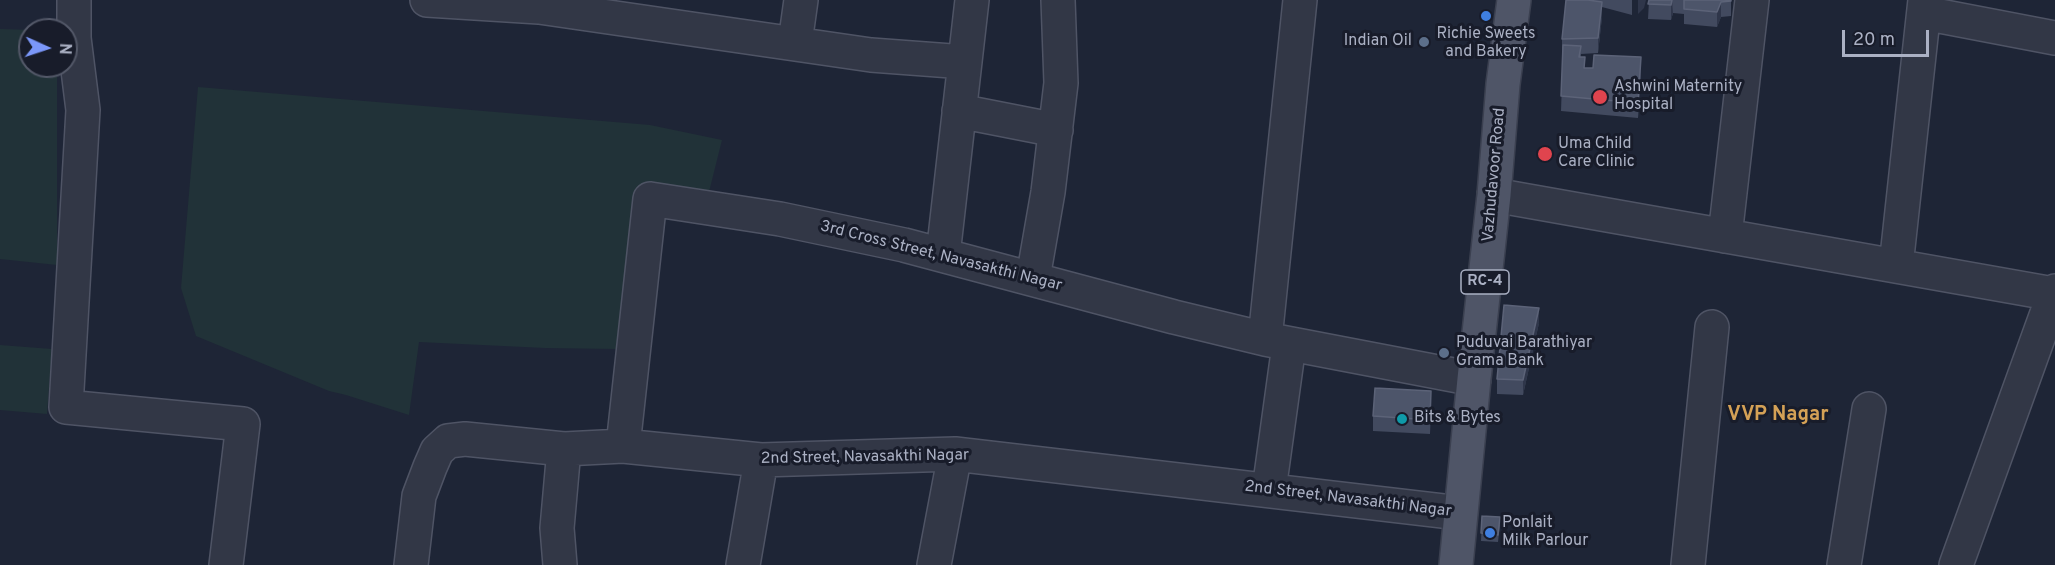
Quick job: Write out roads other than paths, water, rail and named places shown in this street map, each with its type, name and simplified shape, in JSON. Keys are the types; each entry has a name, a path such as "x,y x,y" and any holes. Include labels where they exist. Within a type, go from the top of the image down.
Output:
{"main road":[{"name":"Vazhudavoor Road","path":"1456,565 1494,195 1503,84 1514,0"}],"street":[{"path":"74,0 74,38 83,110 66,407 243,424 226,565"},
{"path":"427,0 539,7 871,55 965,62"},
{"path":"795,44 801,0"},
{"path":"943,255 972,0"},
{"path":"1033,278 1048,192 1061,83 1058,0"},
{"path":"1269,490 1300,0"},
{"path":"1725,236 1752,0"},
{"path":"1896,266 1925,7 2055,38"},
{"path":"959,111 1056,130"},
{"path":"1494,195 2054,292 1956,565"},
{"name":"3rd Cross Street, Navasakthi Nagar","path":"623,446 650,199 780,219 943,255 1277,342 1474,379"},
{"path":"1688,565 1712,327"},
{"path":"1844,565 1869,409"},
{"name":"2nd Street, Navasakthi Nagar","path":"411,565 419,496 438,451 448,441 465,439 564,449 623,446 761,460 955,454 1460,513"},
{"path":"560,565 557,528 564,449"},
{"path":"934,565 955,454"},
{"path":"744,565 761,460"}],"place":[{"name":"Richie Sweets and Bakery","path":"1486,16"},
{"name":"Indian Oil","path":"1424,42"},
{"name":"Ashwini Maternity Hospital","path":"1600,97"},
{"name":"Uma Child Care Clinic","path":"1545,154"},
{"name":"Puduvai Barathiyar Grama Bank","path":"1444,353"},
{"name":"Bits & Bytes","path":"1402,419"},
{"name":"Ponlait Milk Parlour","path":"1490,533"}],"district":[{"name":"VVP Nagar","path":"1778,416"}]}
